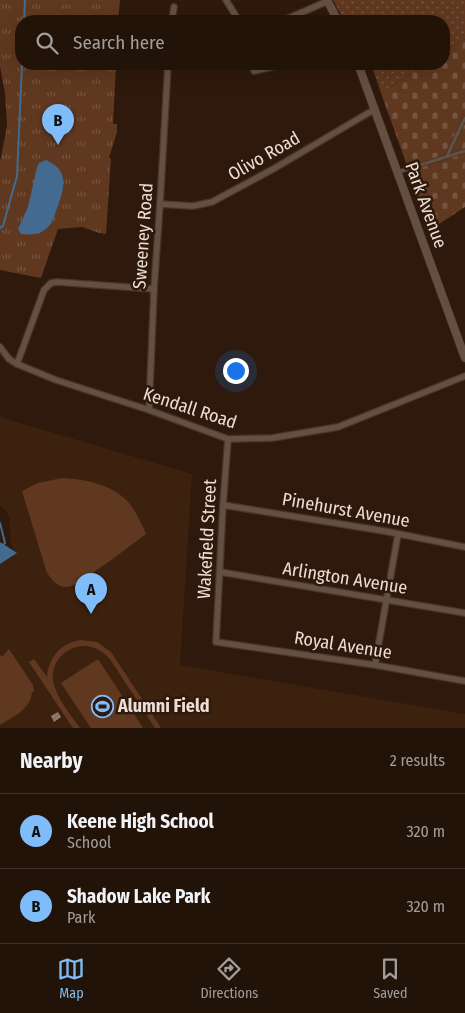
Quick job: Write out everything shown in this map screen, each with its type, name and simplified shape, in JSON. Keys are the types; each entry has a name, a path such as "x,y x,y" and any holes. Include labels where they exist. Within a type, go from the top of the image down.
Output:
{"street":[{"path":"226,0 235,15"},
{"path":"295,15 328,0 335,15"},
{"path":"173,15 174,7"},
{"name":"Sweeney Road","path":"149,410 154,289 168,70"},
{"path":"254,71 258,70"},
{"name":"Park Avenue","path":"360,70 465,358"},
{"name":"Olivo Road","path":"160,204 193,206 212,202 375,109"},
{"path":"17,364 44,290 52,283 104,284 154,289"},
{"name":"Kendall Road","path":"0,348 9,359 17,364 56,380 149,410 228,439 272,438 338,427 465,376"},
{"name":"Wakefield Street","path":"216,642 228,439"},
{"name":"Pinehurst Avenue","path":"223,505 465,547"},
{"path":"375,665 398,534"},
{"name":"Arlington Avenue","path":"220,572 465,613"},
{"name":"Royal Avenue","path":"216,642 375,665 465,681"}],"lane":[{"path":"447,157 465,118"},
{"path":"398,172 465,151"}],"shaded area":[{"path":"0,417 192,474 180,665 465,714 465,728 0,728 0,564 12,557 15,552 11,544 9,517 0,506"}],"green space":[{"path":"0,0 120,0 119,15 15,15 15,70 116,70 113,124 117,124 117,132 109,158 111,158 106,234 82,227 58,229 41,278 0,270 0,162 7,126 5,93 0,66"},
{"path":"333,0 465,0 465,39 450,48 450,15 341,15"},
{"path":"465,39 465,207 430,230 381,93 417,70 450,70 450,48"},
{"path":"373,70 417,70 381,93"},
{"path":"62,478 92,482 120,495 136,513 146,534 94,572 68,587 58,585 47,573 22,491 38,483"},
{"path":"80,640 97,642 111,652 161,728 155,728 108,657 93,647 84,646 66,652 55,666 53,675 58,696 80,728 73,728 29,662 34,659 47,677 50,663 57,652 61,648"},
{"path":"9,649 33,685 34,691 25,708 0,725 0,655 2,657"},
{"name":"Alumni Field","path":"98,659 143,728 91,728 61,683"}],"water":[{"path":"46,160 54,164 62,175 63,189 59,203 53,220 47,228 34,234 21,234 18,229 28,207 37,167 39,163"},
{"path":"0,542 17,553 0,564"}],"building":[{"path":"58,712 61,717 54,722 51,716"}],"waterway":[{"path":"24,15 25,0"},
{"path":"0,228 3,226 17,176 22,70"},
{"path":"0,523 5,543 0,548"}],"place":[{"name":"Shadow Lake Park","path":"58,145"},
{"name":"Keene High School","path":"91,614"},
{"name":"Alumni Field","path":"102,706"}]}
